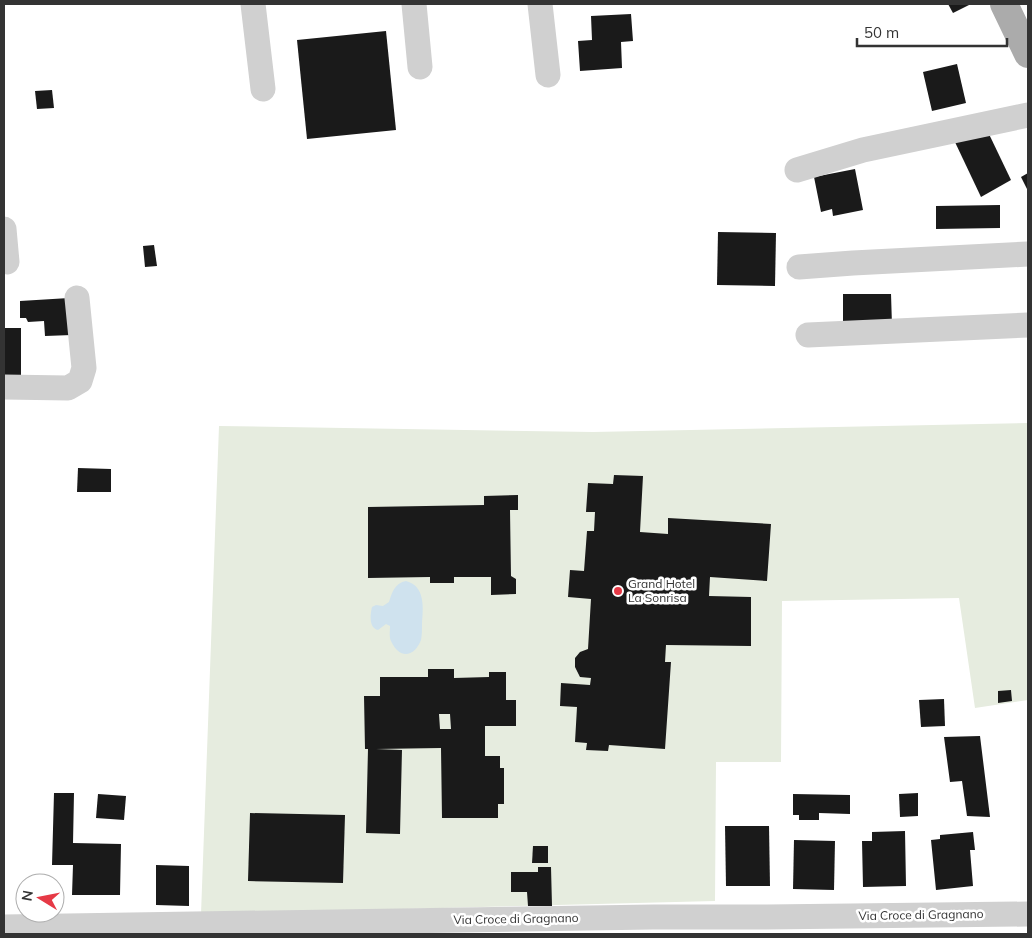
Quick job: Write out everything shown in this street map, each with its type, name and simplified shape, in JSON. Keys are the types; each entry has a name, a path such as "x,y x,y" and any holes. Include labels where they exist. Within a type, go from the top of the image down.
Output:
{"main road":[{"path":"1004,4 1028,54"}],"street":[{"path":"253,4 262,89"},
{"path":"414,4 420,67"},
{"path":"540,4 548,75"},
{"path":"797,170 863,150 1028,115"},
{"path":"4,229 7,262"},
{"path":"799,267 1028,254"},
{"path":"4,387 68,388 80,381 84,368 77,298"},
{"path":"808,335 1028,325"},
{"name":"Via Croce di Gragnano","path":"4,927 653,926 767,917 906,925 1028,914"}],"shaded area":[{"path":"1028,423 1028,700 975,708 959,598 782,601 781,762 716,762 715,901 201,914 219,426 593,432"}],"water":[{"path":"406,581 417,588 420,593 423,612 421,640 411,653 406,654 394,647 390,638 390,626 386,624 378,630 375,629 371,617 372,607 376,605 383,606 389,602 397,586"}],"building":[{"path":"948,4 971,4 953,13"},
{"path":"631,14 633,41 621,42 622,68 580,71 578,41 592,40 591,16"},
{"path":"386,31 396,130 307,139 297,40"},
{"path":"957,64 966,103 932,111 923,72"},
{"path":"52,90 54,108 37,109 35,91"},
{"path":"988,132 1011,180 981,197 954,140"},
{"path":"855,169 863,210 833,216 832,209 821,212 814,177"},
{"path":"1028,173 1028,191 1021,177"},
{"path":"1000,205 1000,228 936,229 936,206"},
{"path":"718,232 776,233 775,286 717,285"},
{"path":"154,245 157,266 145,267 143,246"},
{"path":"843,294 891,294 892,326 843,326"},
{"path":"69,298 72,335 45,336 44,321 28,322 26,318 20,318 20,301"},
{"path":"4,328 21,328 21,376 4,375"},
{"path":"78,468 111,469 111,492 77,492"},
{"path":"614,475 643,476 640,532 668,534 668,518 771,524 767,581 710,577 709,596 751,597 751,646 666,645 665,662 671,662 665,749 609,745 608,751 586,750 587,743 575,742 577,707 560,706 561,683 590,685 591,678 580,677 575,667 575,658 580,652 588,649 591,599 568,597 570,570 584,571 587,531 594,531 595,512 586,512 588,483 613,484"},
{"path":"518,495 518,510 510,510 511,576 516,579 516,594 491,595 491,577 454,577 454,583 430,583 430,577 368,578 368,507 484,505 484,496"},
{"path":"428,669 454,669 454,678 489,677 489,672 506,672 506,700 516,700 516,726 485,726 485,756 500,756 500,768 504,768 504,804 498,804 498,818 442,818 441,748 376,749 402,750 400,834 366,833 368,749 365,749 364,696 380,696 380,677 428,677","holes":["439,714 450,714 451,729 440,729"]},
{"path":"1011,690 1012,701 998,703 998,691"},
{"path":"944,699 945,726 921,727 919,700"},
{"path":"980,736 990,817 967,816 962,781 950,782 944,737"},
{"path":"54,793 74,793 73,843 121,844 120,895 72,895 73,865 52,865"},
{"path":"918,793 918,816 900,817 899,794"},
{"path":"98,794 126,796 124,820 96,818"},
{"path":"793,794 850,795 850,814 819,813 819,820 799,820 799,815 793,815"},
{"path":"250,813 345,815 343,883 248,881"},
{"path":"725,826 769,826 770,886 726,886"},
{"path":"905,831 906,886 863,887 862,841 872,841 872,832"},
{"path":"973,832 975,850 970,850 973,886 936,890 931,840 940,839 940,835"},
{"path":"794,840 835,841 834,890 793,889"},
{"path":"533,846 548,846 548,863 532,863"},
{"path":"156,865 189,866 189,906 156,905"},
{"path":"538,867 551,867 552,906 528,906 527,892 511,892 511,872 538,872"}],"place":[{"name":"Grand Hotel La Sonrisa","path":"618,591"}]}
